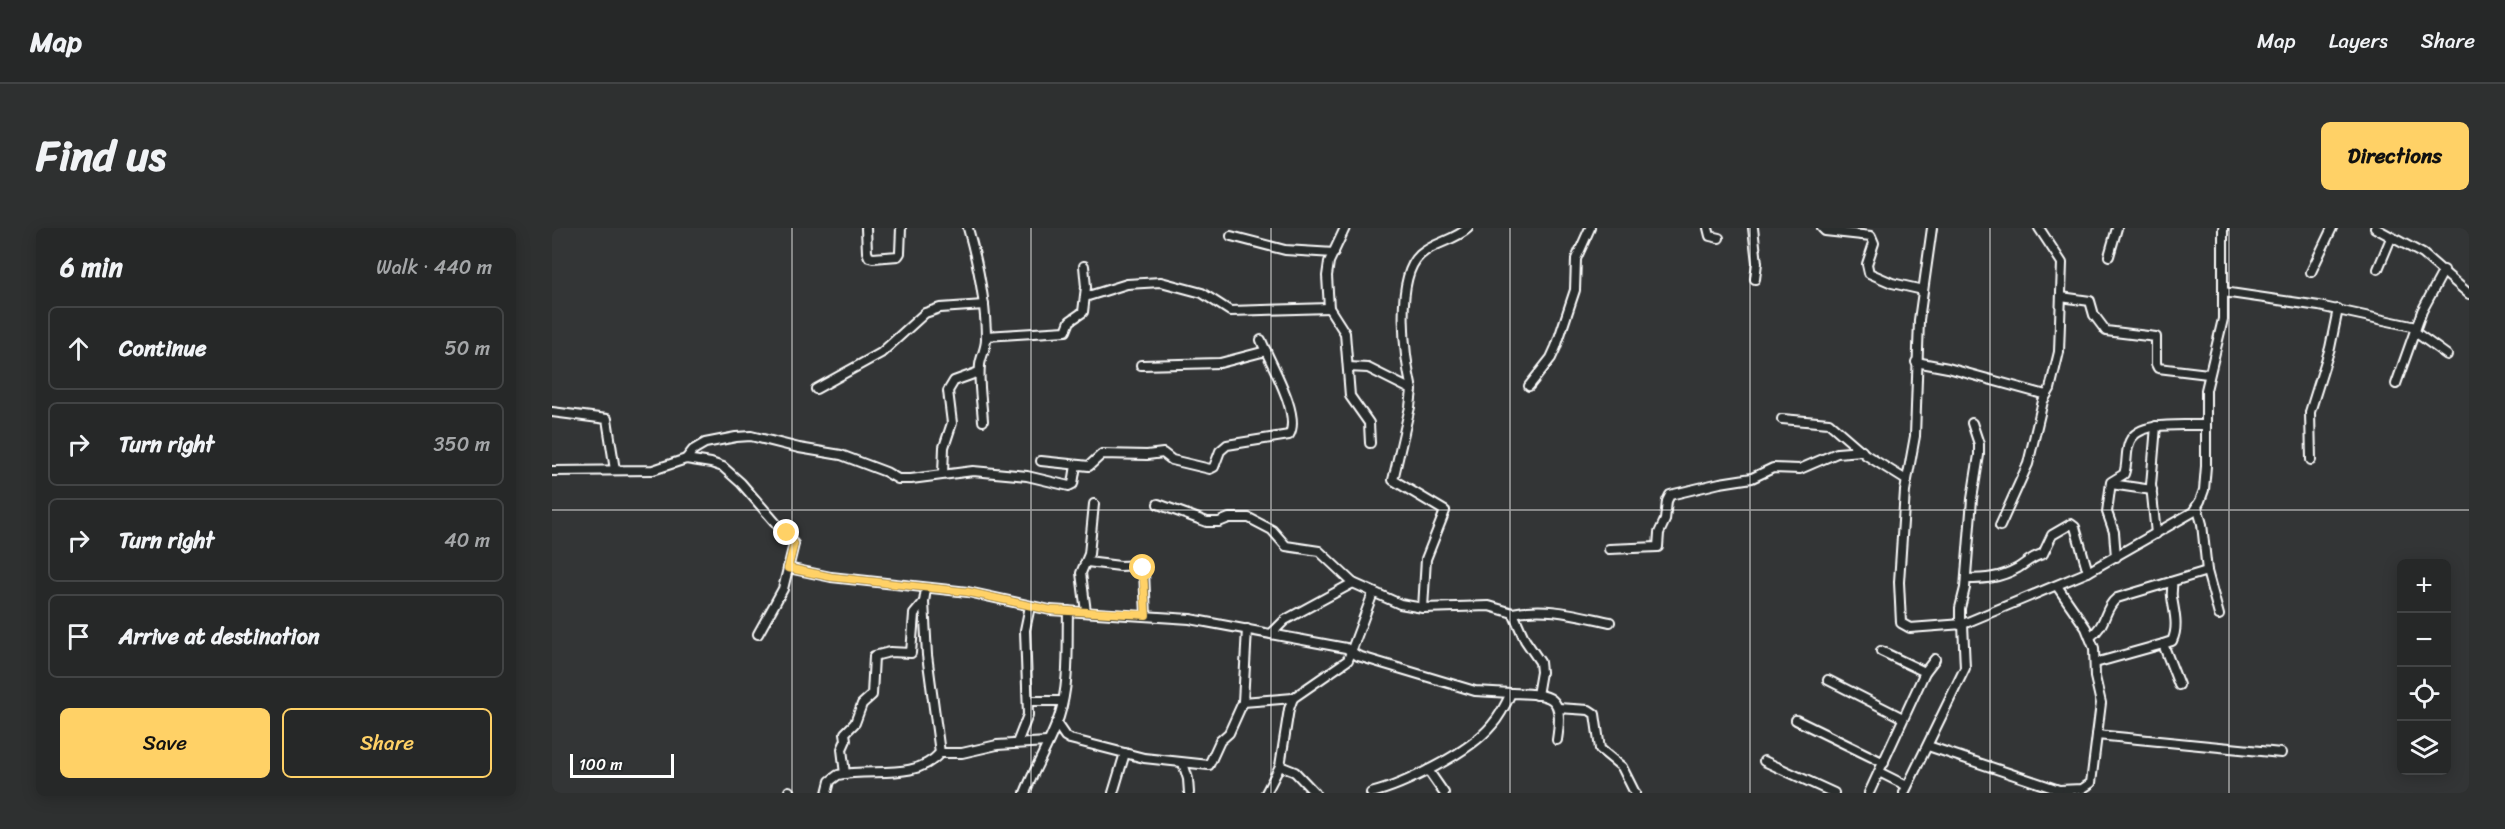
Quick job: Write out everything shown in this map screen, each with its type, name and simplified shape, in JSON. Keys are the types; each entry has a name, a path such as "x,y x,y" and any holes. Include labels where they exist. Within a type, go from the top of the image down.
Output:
{"street":[{"path":"866,228 867,252 869,257 873,258 898,256 901,228"},
{"path":"968,228 984,305 986,347 980,361 983,422"},
{"path":"1345,228 1329,262 1327,276 1329,308 1344,333 1350,396 1369,423 1370,443"},
{"path":"1423,608 1426,559 1445,509 1393,480 1408,418 1412,390 1403,316 1404,298 1412,269 1422,253 1447,240 1457,238 1468,228"},
{"path":"1529,386 1551,358 1559,338 1575,290 1576,259 1590,228"},
{"path":"1707,228 1710,236 1719,238"},
{"path":"1753,228 1757,263 1755,279"},
{"path":"1822,228 1825,231 1872,236 1874,243 1867,264 1869,273 1892,283 1923,290"},
{"path":"1932,228 1916,362 1915,436 1906,480 1899,582 1901,623 1910,628 1961,625 2057,586 2116,557 2193,512 2204,490 2208,374 2223,319 2223,228"},
{"path":"2000,526 2028,464 2059,352 2062,263 2039,228"},
{"path":"2109,256 2116,228"},
{"path":"2312,272 2332,228"},
{"path":"2374,228 2423,254 2469,294"},
{"path":"1231,236 1285,250 1334,253"},
{"path":"2378,269 2391,238"},
{"path":"986,336 1066,332 1070,321 1083,312 1086,297 1084,267"},
{"path":"2396,384 2422,311 2444,270"},
{"path":"1086,297 1127,284 1161,282 1202,293 1230,311 1329,308"},
{"path":"2223,292 2338,309 2416,330 2447,355"},
{"path":"2061,297 2090,301 2094,315 2106,331 2156,337 2158,368 2208,374"},
{"path":"816,389 881,353 925,313 940,308 984,305"},
{"path":"2311,460 2310,412 2330,348 2338,309"},
{"path":"1041,461 1092,465 1101,454 1163,453 1172,460 1212,468 1220,451 1227,445 1288,435 1293,420 1277,373 1262,339"},
{"path":"1141,365 1221,363 1266,351"},
{"path":"1916,362 1948,368 2046,395"},
{"path":"1348,367 1368,368 1412,390"},
{"path":"943,474 944,447 952,419 948,391 950,385 959,378 980,372"},
{"path":"552,412 607,419 615,470"},
{"path":"1782,419 1829,423 1862,451 1906,480"},
{"path":"1879,772 1905,790 1965,668 1961,625 1972,499 1980,449 1971,423"},
{"path":"2116,557 2114,532 2107,512 2111,484 2113,479 2124,474 2129,442 2134,434 2156,426 2206,425"},
{"path":"2156,426 2152,490 2156,534"},
{"path":"686,459 693,450 705,443 751,436 806,450 841,455 898,478 974,471 1013,474 1070,486 1073,484 1076,465"},
{"path":"1609,549 1658,547 1659,533 1665,520 1666,501 1670,495 1752,478 1773,468 1800,469 1837,453 1862,451"},
{"path":"552,471 653,470 686,459 723,467 762,505 794,542 783,589 758,634"},
{"path":"2111,484 2152,490"},
{"path":"1086,612 1080,573 1089,554 1094,504"},
{"path":"1158,504 1207,522 1219,522 1229,518 1250,518 1272,530 1286,546 1323,553 1353,583 1400,604 1423,608 1486,606 1513,612 1534,609 1564,611 1610,622"},
{"path":"2197,506 2202,524 2207,571 2219,615"},
{"path":"1966,579 1983,579 2007,574 2036,555 2043,554 2052,535 2071,524 2075,527 2088,572"},
{"path":"1086,562 1120,566 1141,565 1144,572 1146,615"},
{"path":"788,568 831,577 968,592 1068,612 1190,619 1346,648 1358,656 1469,689 1537,694 1552,699 1558,708 1560,722 1557,740"},
{"path":"2090,637 2100,628 2109,606 2117,598 2207,571"},
{"path":"1271,634 1282,622 1353,583"},
{"path":"2095,663 2172,642 2176,617 2171,594 2172,583"},
{"path":"1928,746 2058,791 2082,789 2091,783 2100,699 2095,677 2095,663 2090,637 2078,615 2057,586"},
{"path":"827,793 832,779 845,774 913,769 934,760 940,753 927,655 924,602 926,589"},
{"path":"1243,702 1293,698 1345,664 1353,652 1373,592"},
{"path":"845,774 842,751 846,740 845,733 855,723 862,704 872,695 874,656 890,652 911,652 914,614 924,602"},
{"path":"1017,744 1027,720 1025,630 1030,606"},
{"path":"1025,793 1056,723 1062,701 1067,670 1068,612"},
{"path":"1513,612 1525,640 1540,662 1541,672 1537,694"},
{"path":"1056,723 1068,738 1125,753 1209,765 1220,741 1229,733 1243,702 1247,629"},
{"path":"2163,644 2179,685"},
{"path":"1881,651 1925,672"},
{"path":"1869,793 1925,672 1935,659"},
{"path":"1828,680 1903,718"},
{"path":"1371,793 1391,788 1428,770 1487,731 1500,714 1511,693"},
{"path":"1266,793 1280,766 1293,698"},
{"path":"1028,701 1062,701"},
{"path":"1558,708 1589,711 1594,714 1600,749 1622,767 1635,793"},
{"path":"1796,720 1884,763"},
{"path":"2097,735 2281,753"},
{"path":"940,753 962,753 997,745 1047,742"},
{"path":"1113,793 1125,753"},
{"path":"1764,761 1834,793"},
{"path":"1183,763 1190,793"},
{"path":"1280,766 1295,772 1315,793"},
{"path":"1428,770 1444,793"}],"route":[{"path":"787,533 794,544 788,568 831,577 968,592 1023,605 1068,612 1146,615 1143,568"}]}
